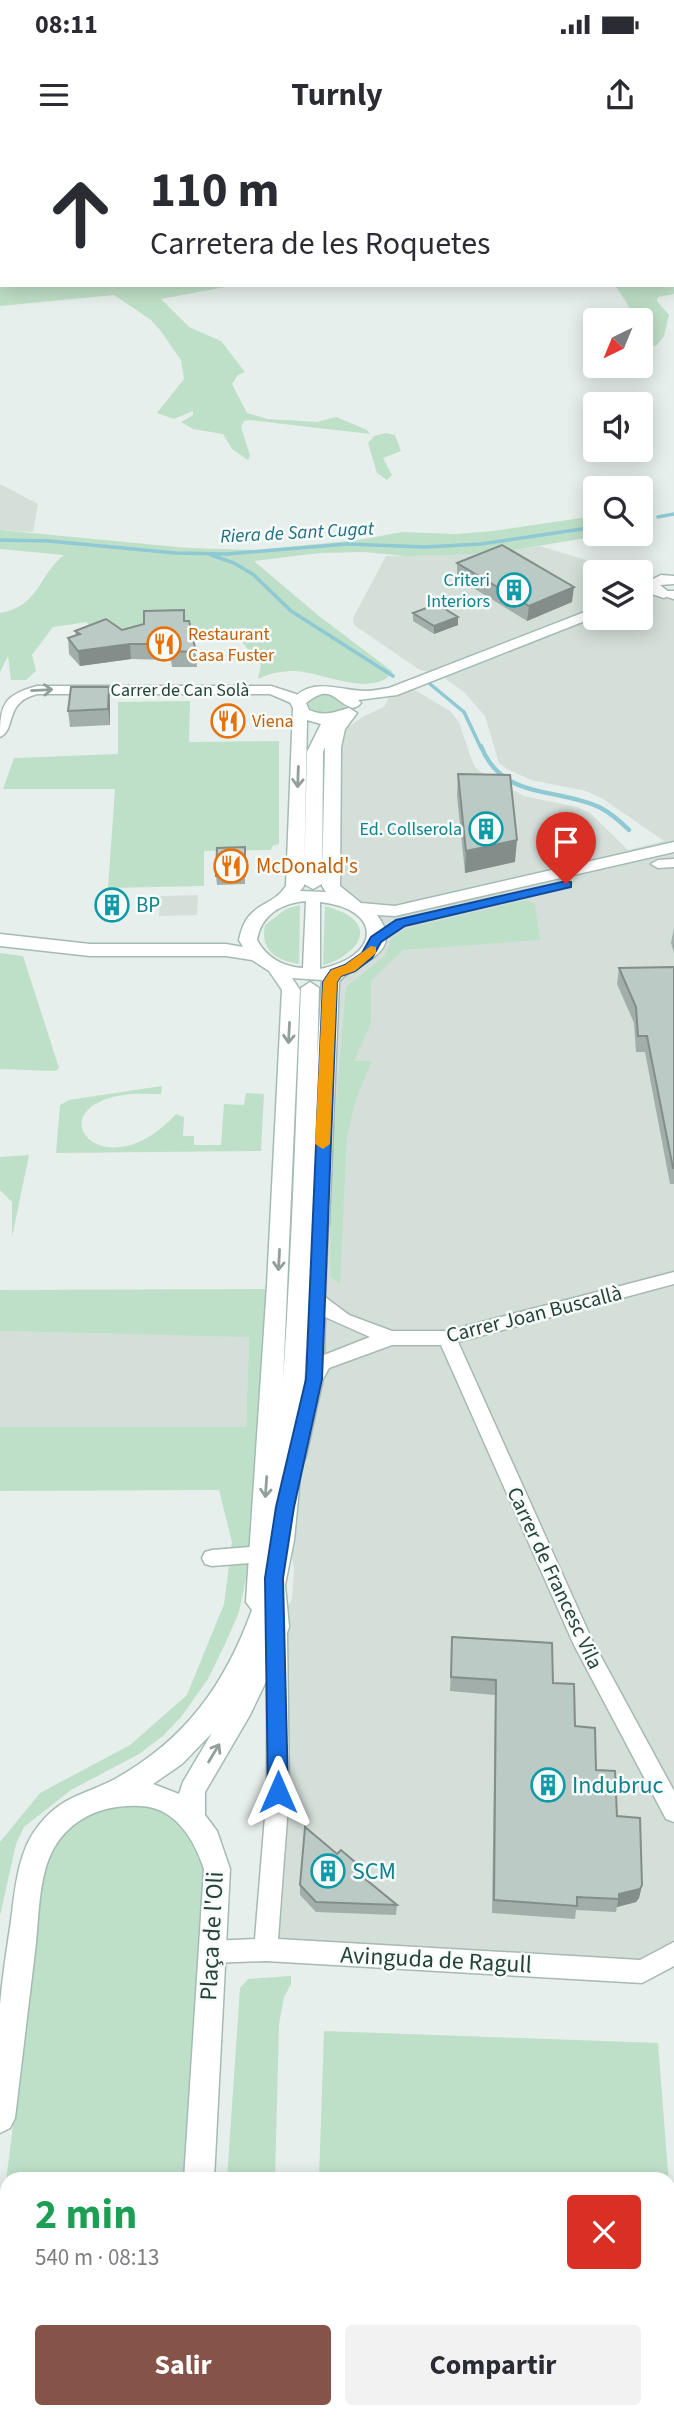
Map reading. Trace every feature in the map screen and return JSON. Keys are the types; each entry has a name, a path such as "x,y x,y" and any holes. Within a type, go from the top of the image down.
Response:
{"main road":[{"path":"653,584 671,587"},
{"path":"653,588 671,587"},
{"path":"653,593 671,587"},
{"path":"301,709 316,719 342,716 396,691 583,617"},
{"path":"286,900 295,886 301,709 305,695 335,690 367,696 396,691"},
{"path":"313,884 316,752 320,738 353,703 346,694"},
{"path":"301,709 316,752"},
{"path":"341,900 331,886 331,754 337,724 342,716"},
{"path":"0,940 90,950 226,950 256,955 277,969 304,975 336,973 361,961 376,940 400,922 664,860 674,850"},
{"path":"256,955 249,941 250,928 260,914 286,900 318,896 341,900 360,908 395,911 664,860"},
{"path":"311,967 313,904"},
{"path":"360,908 373,922 376,940"},
{"path":"0,929 79,938 158,941 219,938 250,928"},
{"path":"248,1645 258,1603 282,1222 291,990 277,969"},
{"path":"319,1224 330,982 336,973"},
{"path":"110,1795 162,1764 193,1736 227,1687 263,1614 274,1578 285,1507 300,1293 310,988"},
{"path":"192,1815 192,1790 260,1672 277,1627 274,1578"},
{"name":"Plaça de l'Oli","path":"0,2118 33,1866 43,1841 60,1821 88,1802 110,1795 145,1794 160,1797 192,1815 212,1847 217,1869 199,2172"}],"street":[{"name":"Carrer de Can Solà","path":"0,733 10,702 22,693 37,690 271,690 292,697 301,709"},
{"path":"285,1507 314,1379 319,1224"},
{"name":"Carrer Joan Buscallà","path":"318,1300 331,1313 350,1324 392,1338 447,1338 674,1278"},
{"path":"350,1324 343,1332 343,1340 352,1352"},
{"name":"Carrer Joan Buscallà","path":"314,1379 323,1363 392,1338"},
{"name":"Carrer de Francesc Vila","path":"447,1338 584,1644 674,1812"},
{"path":"212,1558 261,1554"},
{"path":"266,1950 278,1792 277,1627"},
{"path":"666,1957 674,1938"},
{"name":"Avinguda de Ragull","path":"211,1952 266,1950 642,1972 666,1957"}],"shaded area":[{"path":"0,484 38,504 33,532 0,530"},
{"path":"540,546 586,560 583,560 583,630 653,630 653,590 674,594 674,1953 642,1972 266,1950 282,1617 292,1599 294,1569 292,1556 280,1539 330,982 350,968 376,933 334,893 341,732 364,716 384,707 392,692 408,686 450,711 459,722 475,767 486,776 524,796 577,807 590,813 628,850 664,841 603,799 586,791 531,780 507,769 499,763 485,716 464,692 439,674 420,670 354,625 353,618 386,556 490,554"},
{"name":"BP","path":"198,895 197,915 159,916 160,896"},
{"path":"0,1331 249,1336 246,1427 0,1427"}],"green space":[{"path":"0,287 225,287 161,299 189,327 221,341 245,372 238,375 232,384 247,413 267,419 317,422 336,417 367,430 370,434 244,421 241,427 250,456 248,460 232,449 223,434 193,429 181,422 193,415 193,411 174,419 157,413 184,379 181,360 151,320 114,295 0,306"},
{"path":"616,287 674,287 674,294 658,297 657,301 669,315 664,336 656,346 653,345 653,308 630,308"},
{"path":"386,433 395,435 401,451 383,458 392,475 387,480 377,473 368,443 374,436"},
{"path":"583,518 583,538 490,554 406,556 364,552 320,553 254,561 319,616 393,672 384,680 360,684 295,671 258,679 261,665 232,630 206,637 190,629 145,626 90,632 87,622 53,627 32,655 36,671 26,680 11,680 8,656 0,672 0,613 23,604 31,597 55,563 64,555 0,549 0,530 188,548 256,550 359,540 402,532 456,534"},
{"path":"329,694 346,703 344,710 321,715 308,708 308,701 316,695"},
{"path":"190,701 189,742 279,741 279,844 272,846 271,850 204,851 204,886 108,888 115,789 3,789 14,758 118,754 118,702"},
{"path":"526,900 535,904 540,940 403,950 371,981 371,1023 354,1061 372,1061 356,1099 347,1136 340,1284 330,1276 331,1163 346,987 385,956 391,939 404,929"},
{"path":"300,905 299,964 283,960 272,953 267,948 264,934 265,925 286,909"},
{"path":"325,906 352,918 360,933 353,948 338,959 323,965"},
{"path":"0,953 23,956 59,1068 56,1071 0,1069"},
{"path":"162,1086 161,1094 123,1095 97,1103 84,1115 82,1128 90,1139 104,1146 125,1146 149,1136 176,1114 184,1117 183,1136 194,1136 194,1145 221,1145 224,1104 244,1105 246,1093 264,1094 261,1151 56,1153 60,1105 69,1100"},
{"path":"29,1155 12,1237 12,1202 0,1190 0,1157"},
{"path":"267,1289 247,1574 239,1612 208,1679 181,1717 163,1736 139,1754 71,1790 24,1827 16,1844 0,1916 0,1842 40,1793 130,1745 187,1695 224,1604 232,1542 219,1490 0,1491 0,1427 246,1427 249,1337 0,1331 0,1290"},
{"path":"109,1803 146,1806 169,1812 186,1829 205,1861 185,2172 7,2172 44,1874 61,1839 85,1817"},
{"path":"291,1976 279,2024 275,2172 227,2172 240,1988 248,1979"},
{"path":"324,2031 658,2043 668,2172 319,2172"}],"building":[{"path":"502,545 574,587 529,606 457,563"},
{"path":"437,604 458,617 434,626 413,613"},
{"path":"184,610 184,621 189,621 196,652 171,651 170,644 130,644 78,651 68,638 80,634 75,631 106,619 122,630 144,624 144,611"},
{"path":"71,687 109,687 108,709 68,711"},
{"name":"Ed. Collserola","path":"458,774 510,775 517,840 466,851"},
{"name":"McDonald's","path":"245,847 245,876 216,876 217,848"},
{"path":"674,967 673,1168 647,1036 638,1036 636,1007 619,968"},
{"name":"Indubruc","path":"452,1637 552,1643 553,1683 574,1684 575,1726 595,1728 596,1770 615,1771 617,1816 640,1818 640,1889 619,1894 619,1899 577,1897 577,1906 494,1900 496,1680 451,1677"},
{"name":"SCM","path":"305,1827 337,1854 341,1850 362,1868 358,1873 397,1905 316,1902 300,1885"}],"waterway":[{"name":"Riera de Sant Cugat","path":"658,517 674,514"},
{"name":"Riera de Sant Cugat","path":"0,540 49,541 175,553 227,554 347,544 425,547 481,544 583,529"},
{"path":"211,555 234,563 254,575 291,611 393,676"},
{"path":"430,684 464,712 481,748"},
{"path":"481,746 490,763 502,776 516,784 599,807 629,830"}],"slow traffic":[{"path":"323,1144 330,982 336,973 361,961 371,950"}],"place":[{"name":"Criteri Interiors","path":"514,590"},
{"name":"Restaurant Casa Fuster","path":"164,644"},
{"name":"Viena","path":"228,721"},
{"name":"Ed. Collserola","path":"486,829"},
{"name":"McDonald's","path":"231,866"},
{"name":"BP","path":"112,905"},
{"name":"Indubruc","path":"548,1785"},
{"name":"SCM","path":"328,1871"}],"route":[{"path":"278,1792 274,1578 285,1507 314,1379 330,982 336,973 361,961 368,955 376,940 400,922 566,884"}]}
